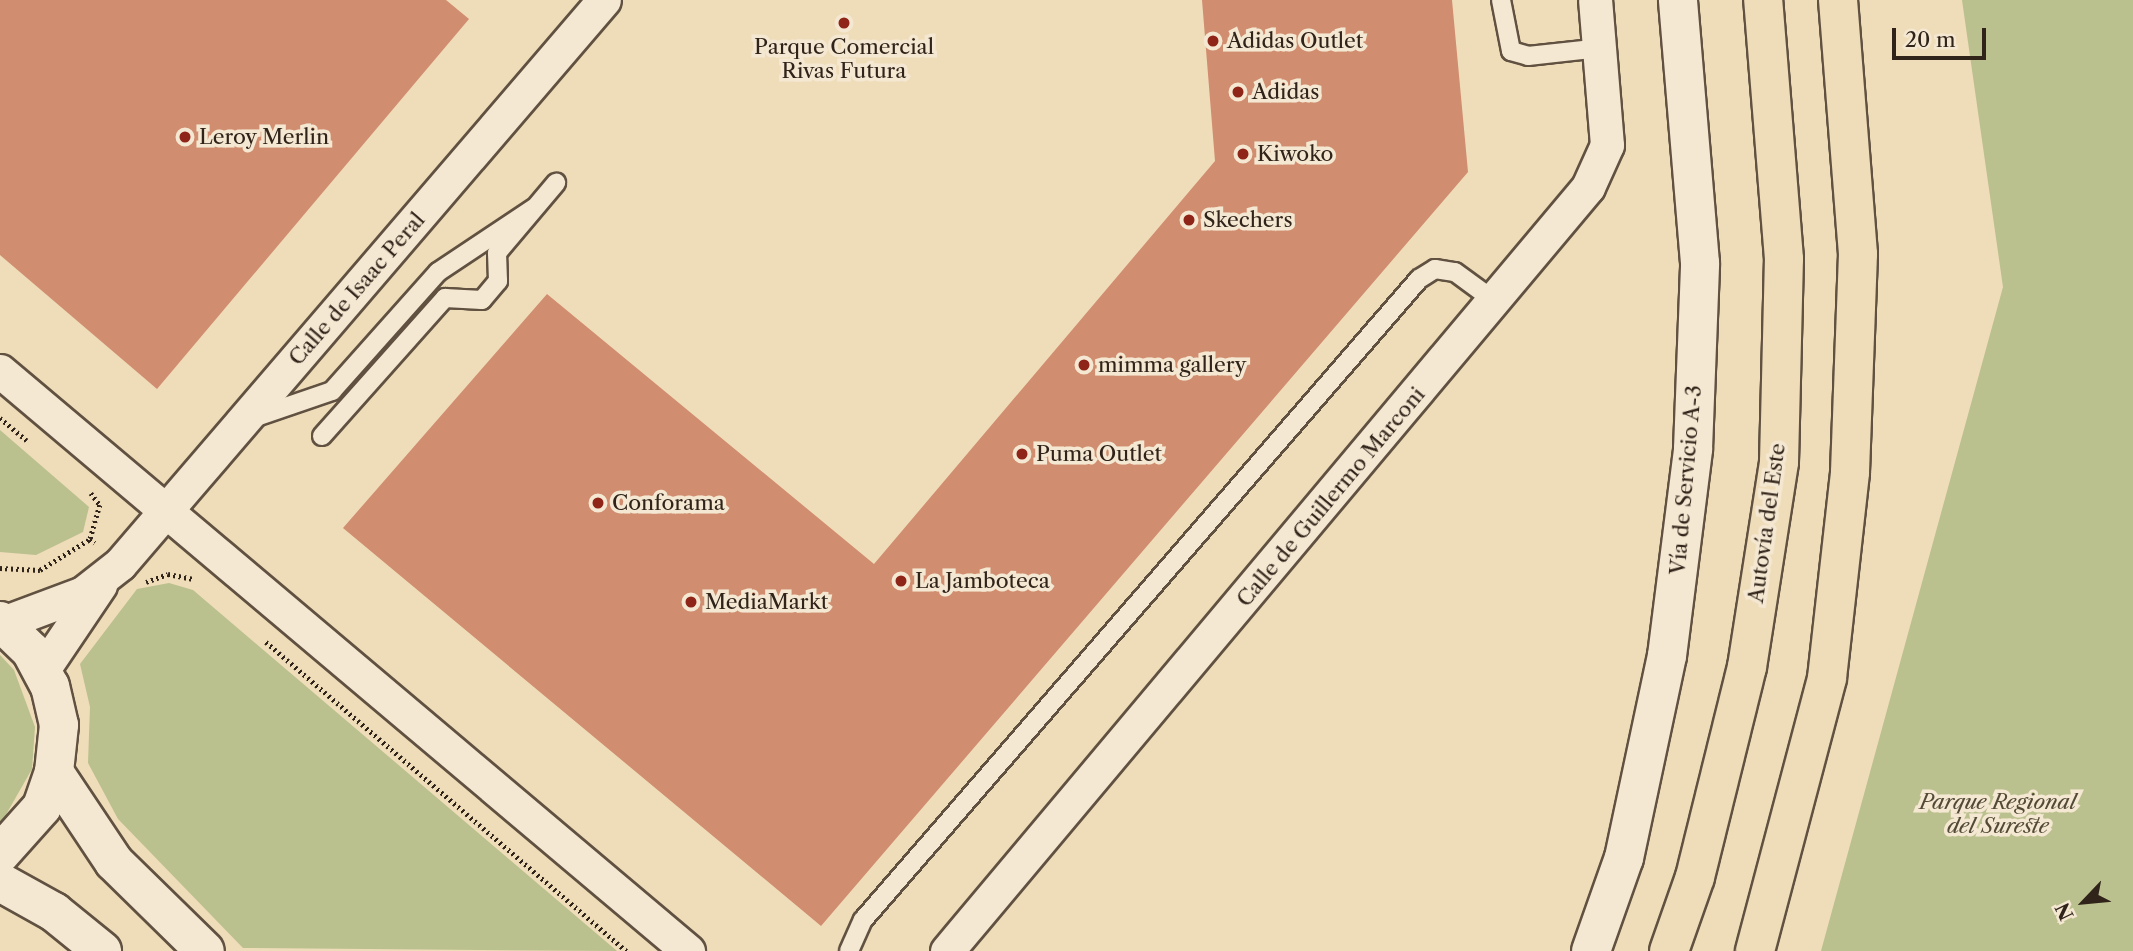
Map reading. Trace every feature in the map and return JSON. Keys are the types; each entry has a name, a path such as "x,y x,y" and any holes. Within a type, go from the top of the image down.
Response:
{"highway":[{"name":"Autovía del Este","path":"1670,951 1695,877 1746,667 1779,462 1784,259 1763,0"},
{"path":"1755,951 1827,678 1850,472 1857,254 1838,0"}],"main road":[{"name":"Vía de Servicio A-3","path":"1591,951 1624,858 1667,656 1693,449 1700,263 1678,0"},
{"path":"0,854 42,807 54,772 59,725 42,671 2,622"},
{"path":"54,772 114,862 205,951"},
{"path":"0,882 54,912 102,951"}],"street":[{"name":"Calle de Isaac Peral","path":"42,671 114,569 166,512 604,0"},
{"name":"Calle de Guillermo Marconi","path":"947,951 1496,302 1588,187 1607,145 1595,0"},
{"path":"0,371 469,772 688,951"},
{"name":"Calle de Isaac Peral","path":"2,622 83,593 114,569"}],"lane":[{"path":"1501,0 1511,51 1528,56 1600,48"},
{"path":"322,436 445,298 482,300 498,281 497,253 556,183"},
{"path":"243,422 332,391 438,272 534,208"},
{"path":"849,951 863,920 1419,279 1435,269 1455,272 1496,302"}],"path":[{"path":"0,418 30,443"},
{"path":"0,568 40,570 90,539 100,505 79,483"},
{"path":"90,539 114,569 136,579 151,583 168,574 206,588"},
{"path":"254,631 627,951"}],"green space":[{"name":"Parque Regional del Sureste","path":"1962,0 2133,0 2133,951 1821,951 2003,287"},
{"path":"0,430 89,507 83,532 36,555 0,552"},
{"path":"169,583 193,590 617,951 243,948 118,819 88,763 90,707 80,664 137,589"},
{"path":"0,655 14,670 35,727 32,769 0,825"}],"building":[{"name":"Leroy Merlin","path":"0,0 446,0 469,19 157,389 0,255"},
{"path":"1202,0 1452,0 1468,172 821,926 343,528 547,294 874,564 1215,161"}],"place":[{"name":"Parque Comercial Rivas Futura","path":"844,23"},
{"name":"Adidas Outlet","path":"1213,41"},
{"name":"Adidas","path":"1238,92"},
{"name":"Leroy Merlin","path":"185,137"},
{"name":"Kiwoko","path":"1243,154"},
{"name":"Skechers","path":"1189,220"},
{"name":"mimma gallery","path":"1084,365"},
{"name":"Puma Outlet","path":"1022,454"},
{"name":"Conforama","path":"598,503"},
{"name":"La Jamboteca","path":"901,581"},
{"name":"MediaMarkt","path":"691,602"}]}
